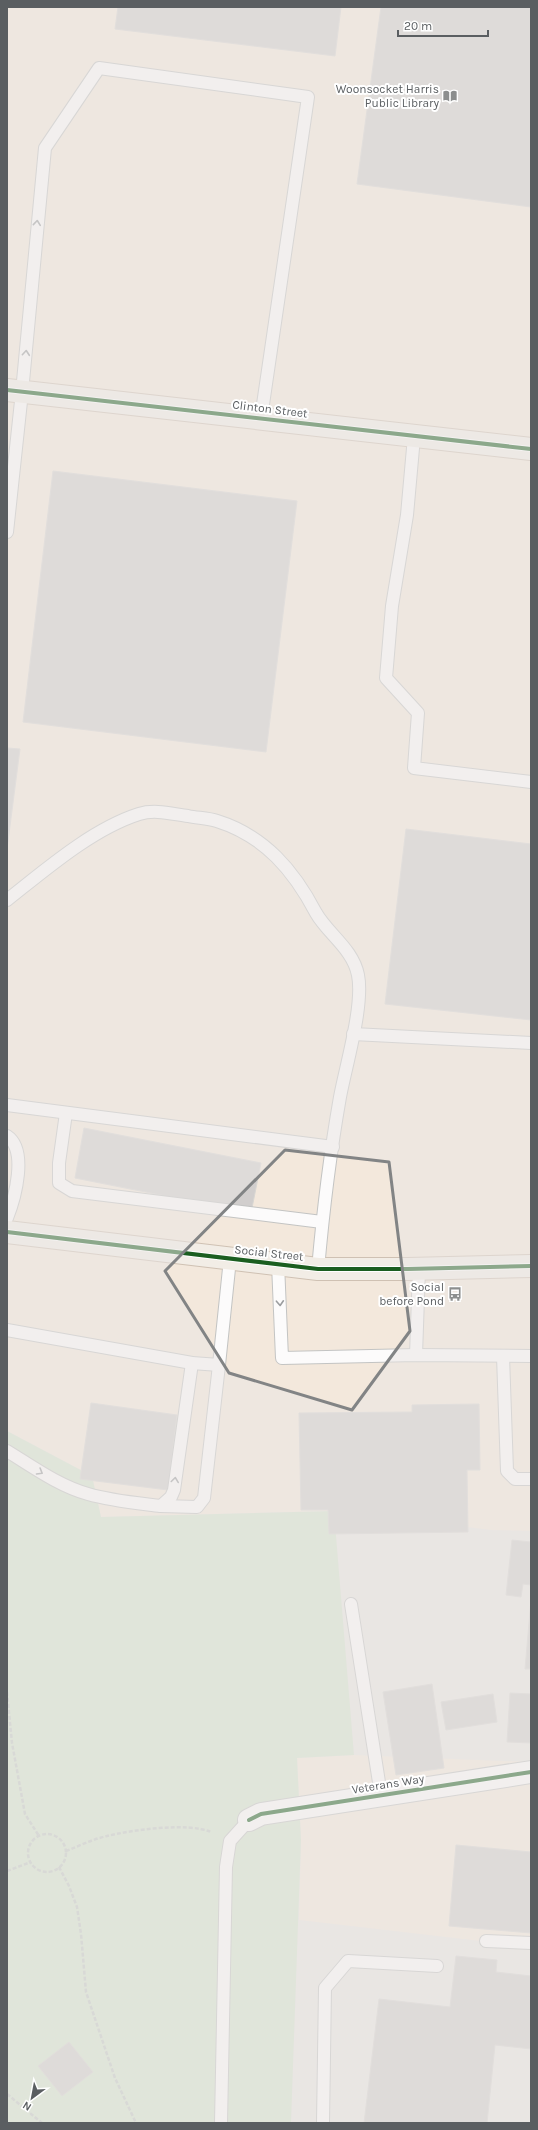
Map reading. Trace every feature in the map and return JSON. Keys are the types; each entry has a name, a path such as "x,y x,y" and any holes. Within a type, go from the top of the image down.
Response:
{"main road":[{"name":"Clinton Street","path":"15,391 531,450"},
{"name":"Social Street","path":"7,1232 318,1269 418,1269 531,1266"}],"street":[{"name":"Veterans Way","path":"249,1820 261,1814 531,1772"}],"lane":[{"path":"7,532 15,391 45,148 99,68 308,97 260,418"},
{"path":"414,437 407,515 392,606 386,678 418,713 414,768 531,782"},
{"path":"7,900 76,848 119,822 141,814 159,812 217,821 263,843 284,863 308,898 319,918 348,952 358,974 358,1006 333,1147 322,1222 318,1269"},
{"path":"353,1034 531,1043"},
{"path":"7,1105 333,1147"},
{"path":"66,1113 59,1163 59,1183 72,1191 322,1222"},
{"path":"7,1136 11,1138 16,1148 18,1160 17,1180 7,1218"},
{"path":"7,1451 47,1476 87,1494 123,1502 197,1508 204,1498 230,1259"},
{"path":"278,1264 282,1358 416,1355 531,1356"},
{"path":"416,1355 418,1269"},
{"path":"7,1330 192,1363 219,1365"},
{"path":"503,1356 507,1471 515,1479 531,1479"},
{"path":"161,1506 171,1497 174,1490 192,1363"},
{"path":"352,1604 381,1795"},
{"path":"221,2123 226,1867 230,1841 249,1820"},
{"path":"486,1941 531,1943"},
{"path":"324,2123 325,1988 348,1961 437,1966"}],"path":[{"path":"7,1692 12,1743 25,1814 39,1836"},
{"path":"66,1851 105,1836 130,1831 169,1828 203,1829 230,1841"},
{"path":"51,1834 57,1836 65,1846 66,1857 59,1867 47,1872 35,1867 31,1862 28,1850 34,1839 39,1836 51,1834"},
{"path":"7,1870 31,1862"},
{"path":"59,1867 69,1886 76,1907 81,1934 86,1992 115,2078 136,2123"},
{"path":"7,2094 42,2123"}],"highlighted area":[{"path":"285,1150 389,1162 410,1331 352,1410 229,1373 165,1271"}],"shaded area":[{"path":"7,7 531,7 531,1531 491,1530 334,1511 101,1517 92,1476 7,1431"},
{"path":"354,1755 531,1762 531,1947 299,1920 301,1840 297,1758"}],"green space":[{"path":"7,1431 92,1476 101,1517 334,1511 354,1755 297,1758 301,1840 291,2123 7,2123"}],"building":[{"path":"118,7 341,7 335,56 115,29"},
{"name":"Woonsocket Harris Public Library","path":"381,7 531,7 531,207 357,184"},
{"path":"53,471 297,501 266,752 23,722"},
{"path":"7,748 20,749 7,849"},
{"path":"406,829 531,844 531,1020 385,1004"},
{"path":"84,1128 261,1163 251,1213 75,1178"},
{"path":"91,1403 177,1415 168,1490 80,1479"},
{"path":"479,1404 480,1470 467,1470 468,1532 329,1534 328,1510 301,1510 299,1413 412,1412 412,1405"},
{"path":"512,1540 531,1542 531,1585 523,1584 521,1597 506,1595"},
{"path":"531,1600 531,1669 525,1669"},
{"path":"432,1684 444,1768 396,1775 383,1692"},
{"path":"510,1693 531,1694 531,1743 507,1742"},
{"path":"493,1694 497,1722 446,1730 441,1702"},
{"path":"456,1845 531,1852 531,1933 449,1926"},
{"path":"456,1956 497,1960 496,1972 531,1976 531,2049 495,2045 487,2123 364,2123 379,1999 450,2007"},
{"path":"69,2042 93,2072 62,2096 38,2066"}],"cycle path":[{"path":"7,390 531,449"},
{"path":"7,1232 318,1269 408,1269 531,1266"},
{"path":"249,1820 261,1814 531,1772"}],"place":[{"name":"Woonsocket Harris Public Library","path":"450,96"},
{"name":"Social before Pond","path":"455,1294"}]}
